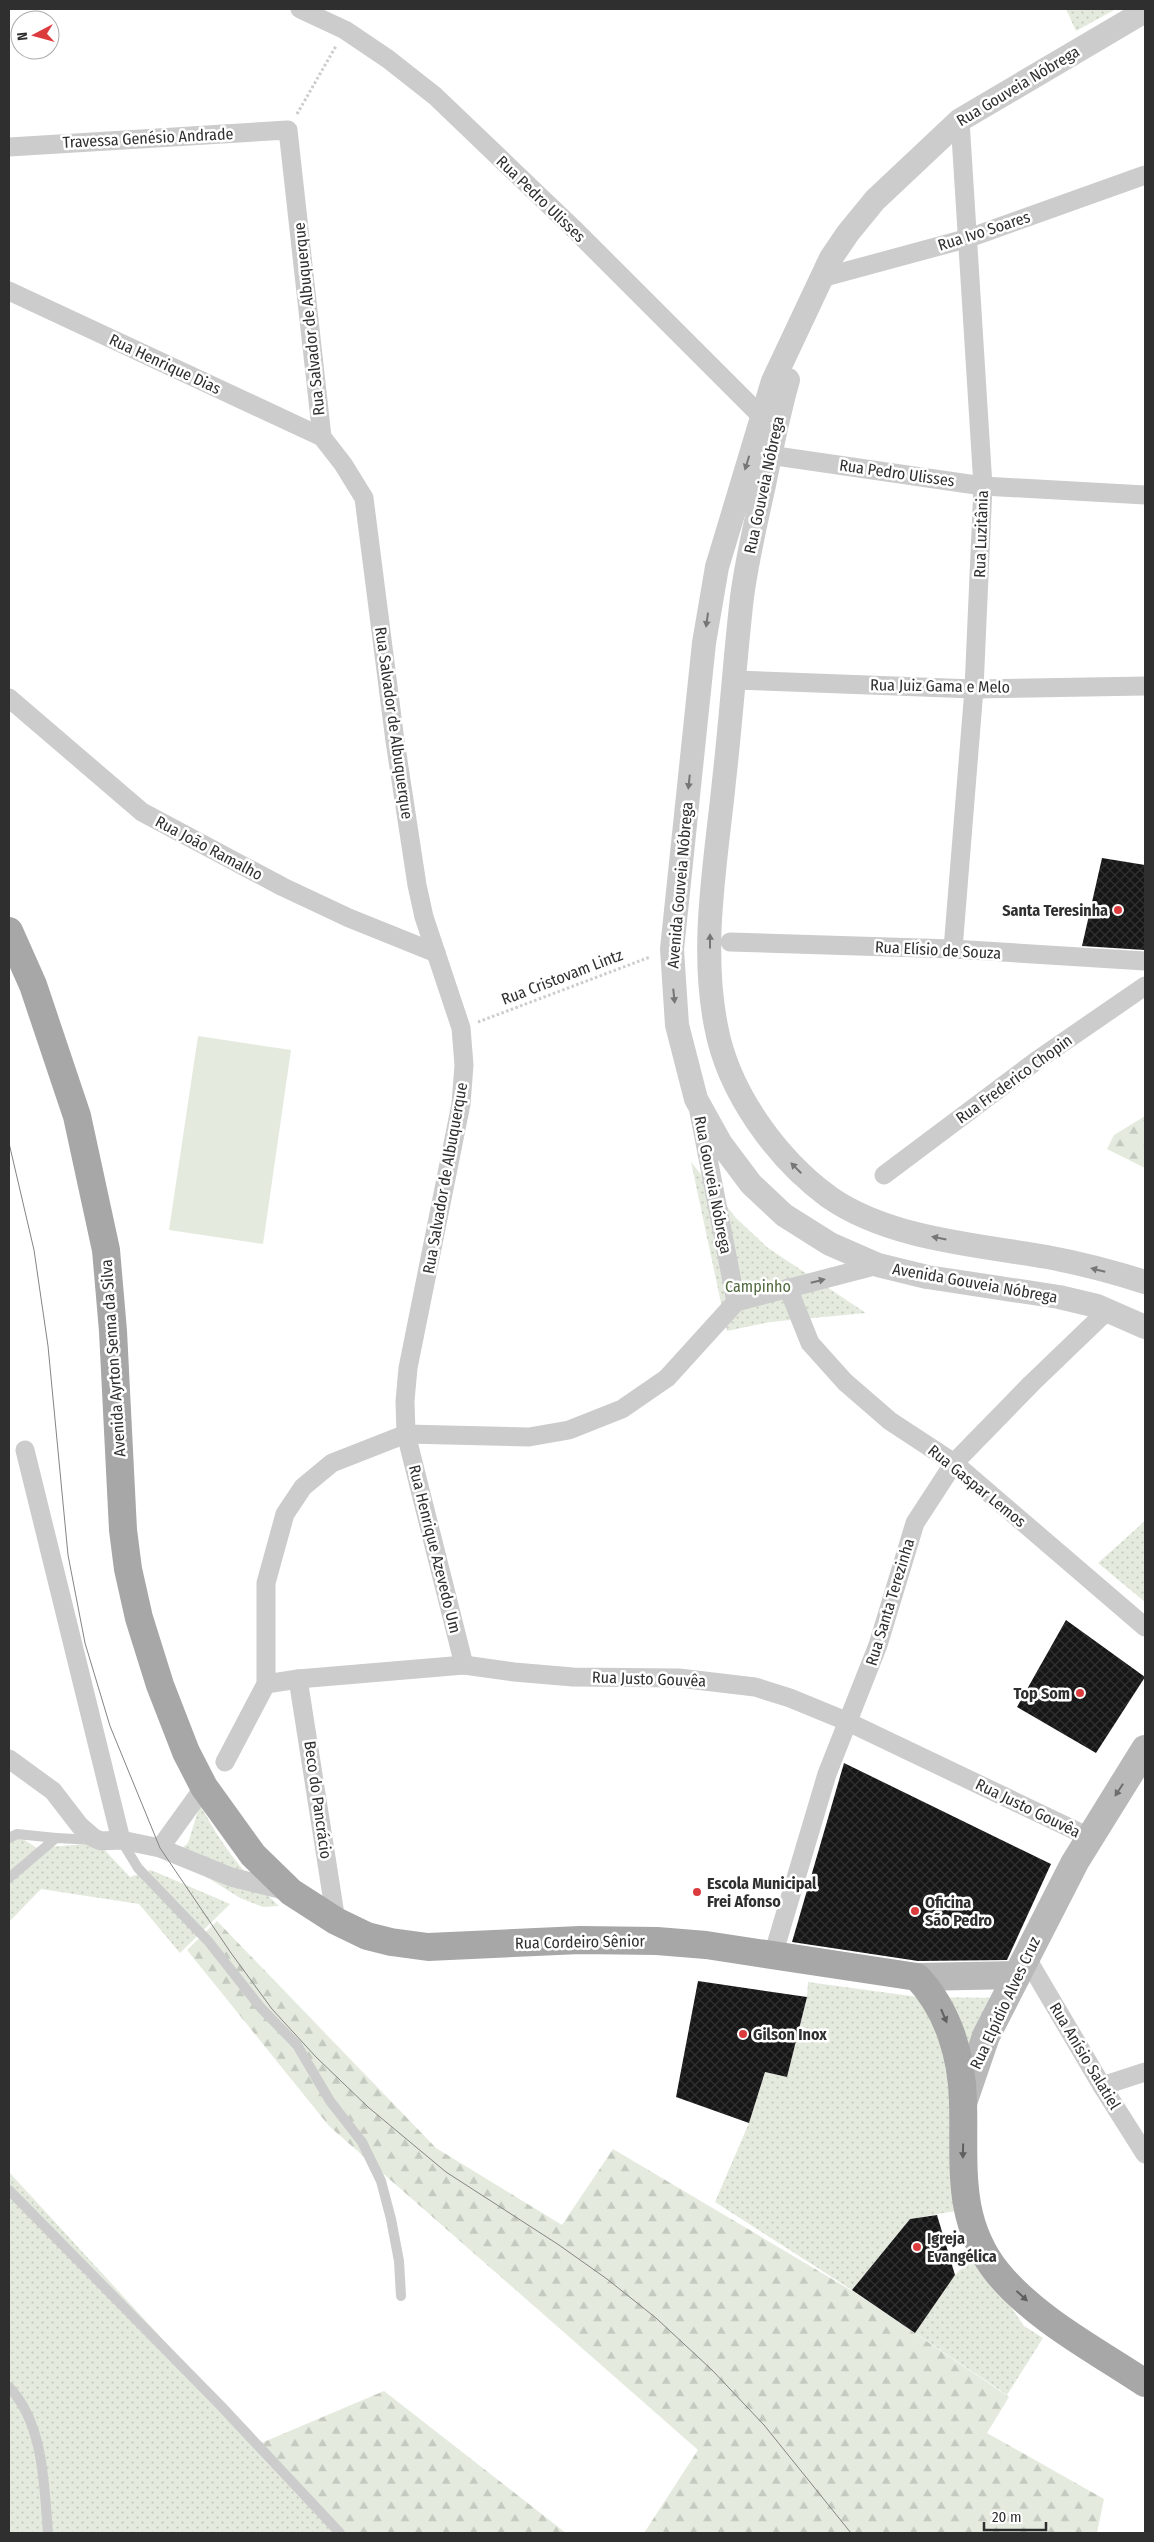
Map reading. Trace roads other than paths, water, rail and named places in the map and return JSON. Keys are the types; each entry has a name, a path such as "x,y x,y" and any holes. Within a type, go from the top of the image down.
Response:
{"main road":[{"name":"Avenida Ayrton Senna da Silva","path":"9,931 33,985 77,1116 106,1250 113,1331 123,1530 130,1577 139,1618 160,1685 186,1752 204,1787"},
{"name":"Rua Elpídio Alves Cruz","path":"1145,1749 1089,1837 986,2036 963,2103 962,2178 968,2207 979,2240 997,2272 1024,2298 1056,2324 1145,2383"},
{"name":"Rua Cordeiro Sênior","path":"204,1787 253,1855 291,1892 336,1921 366,1936 391,1942 428,1948 612,1939 706,1945 917,1977 1022,1966"},
{"path":"917,1977 933,1995 951,2034 959,2067 963,2103"}],"street":[{"name":"Rua Pedro Ulisses","path":"300,9 344,30 388,59 435,96 580,235 761,416"},
{"name":"Rua Gouveia Nóbrega","path":"761,416 773,381 818,287 848,232 875,200 960,120 1145,11"},
{"name":"Rua Luzitânia","path":"953,949 974,689 983,486 969,238 960,120"},
{"name":"Travessa Genésio Andrade","path":"9,147 288,130"},
{"name":"Rua Salvador de Albuquerque","path":"288,130 322,437 343,464 364,498 395,741 417,885 424,916 461,1028 464,1065 461,1104 408,1368 405,1400 406,1434"},
{"name":"Rua Ivo Soares","path":"818,287 969,238 1145,175"},
{"name":"Rua Gouveia Nóbrega","path":"735,680 742,598 769,455 818,287"},
{"name":"Rua Henrique Dias","path":"9,291 322,437"},
{"name":"Avenida Gouveia Nóbrega","path":"761,416 724,538 711,594 672,949 677,1025 696,1099 721,1144 751,1184 784,1215 830,1244 878,1265 927,1277 1059,1297 1109,1309 1145,1327"},
{"name":"Rua Pedro Ulisses","path":"769,455 983,486 1145,495"},
{"name":"Avenida Gouveia Nóbrega","path":"735,680 711,921 711,983 716,1028 728,1065 740,1093 770,1138 796,1168 831,1198 863,1215 904,1231 1052,1258 1145,1282"},
{"name":"Rua Juiz Gama e Melo","path":"735,680 974,689 1145,686"},
{"name":"Rua João Ramalho","path":"9,698 52,737 142,812 283,887 349,918 436,953"},
{"name":"Rua Elísio de Souza","path":"730,942 953,949 1145,961"},
{"name":"Rua Frederico Chopin","path":"884,1175 1036,1062 1145,986"},
{"name":"Rua Gouveia Nóbrega","path":"696,1099 736,1302"},
{"path":"225,1762 266,1684 266,1583 285,1514 303,1487 332,1463 406,1434 529,1437 569,1430 622,1409 667,1378 736,1302 878,1265"},
{"name":"Rua Gaspar Lemos","path":"788,1288 810,1342 844,1382 890,1421 954,1463 1145,1627"},
{"name":"Rua Santa Terezinha","path":"773,1955 808,1831 846,1721 878,1645 915,1523 954,1463 1031,1384 1109,1309"},
{"name":"Rua Henrique Azevedo Um","path":"406,1434 464,1665"},
{"path":"25,1450 121,1840"},
{"name":"Rua Justo Gouvêa","path":"266,1684 298,1679 464,1665 573,1677 644,1676 714,1680 755,1687 846,1721 1089,1837"},
{"name":"Beco do Pancrácio","path":"298,1679 336,1921"},
{"path":"9,1759 53,1791 80,1826 87,1833 101,1840 121,1840 160,1848 231,1877 291,1892"},
{"path":"160,1848 204,1787"},
{"name":"Rua Anísio Salatiel","path":"1022,1966 1145,2154"},
{"path":"1102,2086 1145,2072"}],"lane":[{"path":"11,1834 101,1840"},
{"path":"9,1878 56,1838"},
{"path":"121,1840 138,1868 208,1941 261,2008 297,2045 330,2101 362,2142 381,2180 391,2219 399,2261 401,2296"},
{"path":"9,2190 179,2364 340,2533"},
{"path":"9,2387 17,2395 32,2421 45,2499 48,2533"}],"tram line":[{"path":"9,1143 34,1250 48,1346 68,1555 85,1643 110,1726 160,1848 231,1953 272,2009 316,2057 368,2107 446,2172 559,2245 607,2279 656,2318 712,2370 764,2425 851,2533"}],"place":[{"name":"Santa Teresinha","path":"1118,910"},
{"name":"Top Som","path":"1080,1693"},
{"name":"Escola Municipal Frei Afonso","path":"697,1892"},
{"name":"Oficina São Pedro","path":"915,1911"},
{"name":"Gilson Inox","path":"743,2034"},
{"name":"Igreja Evangélica","path":"917,2247"}],"park label":[{"name":"Campinho","path":"758,1286"}]}
